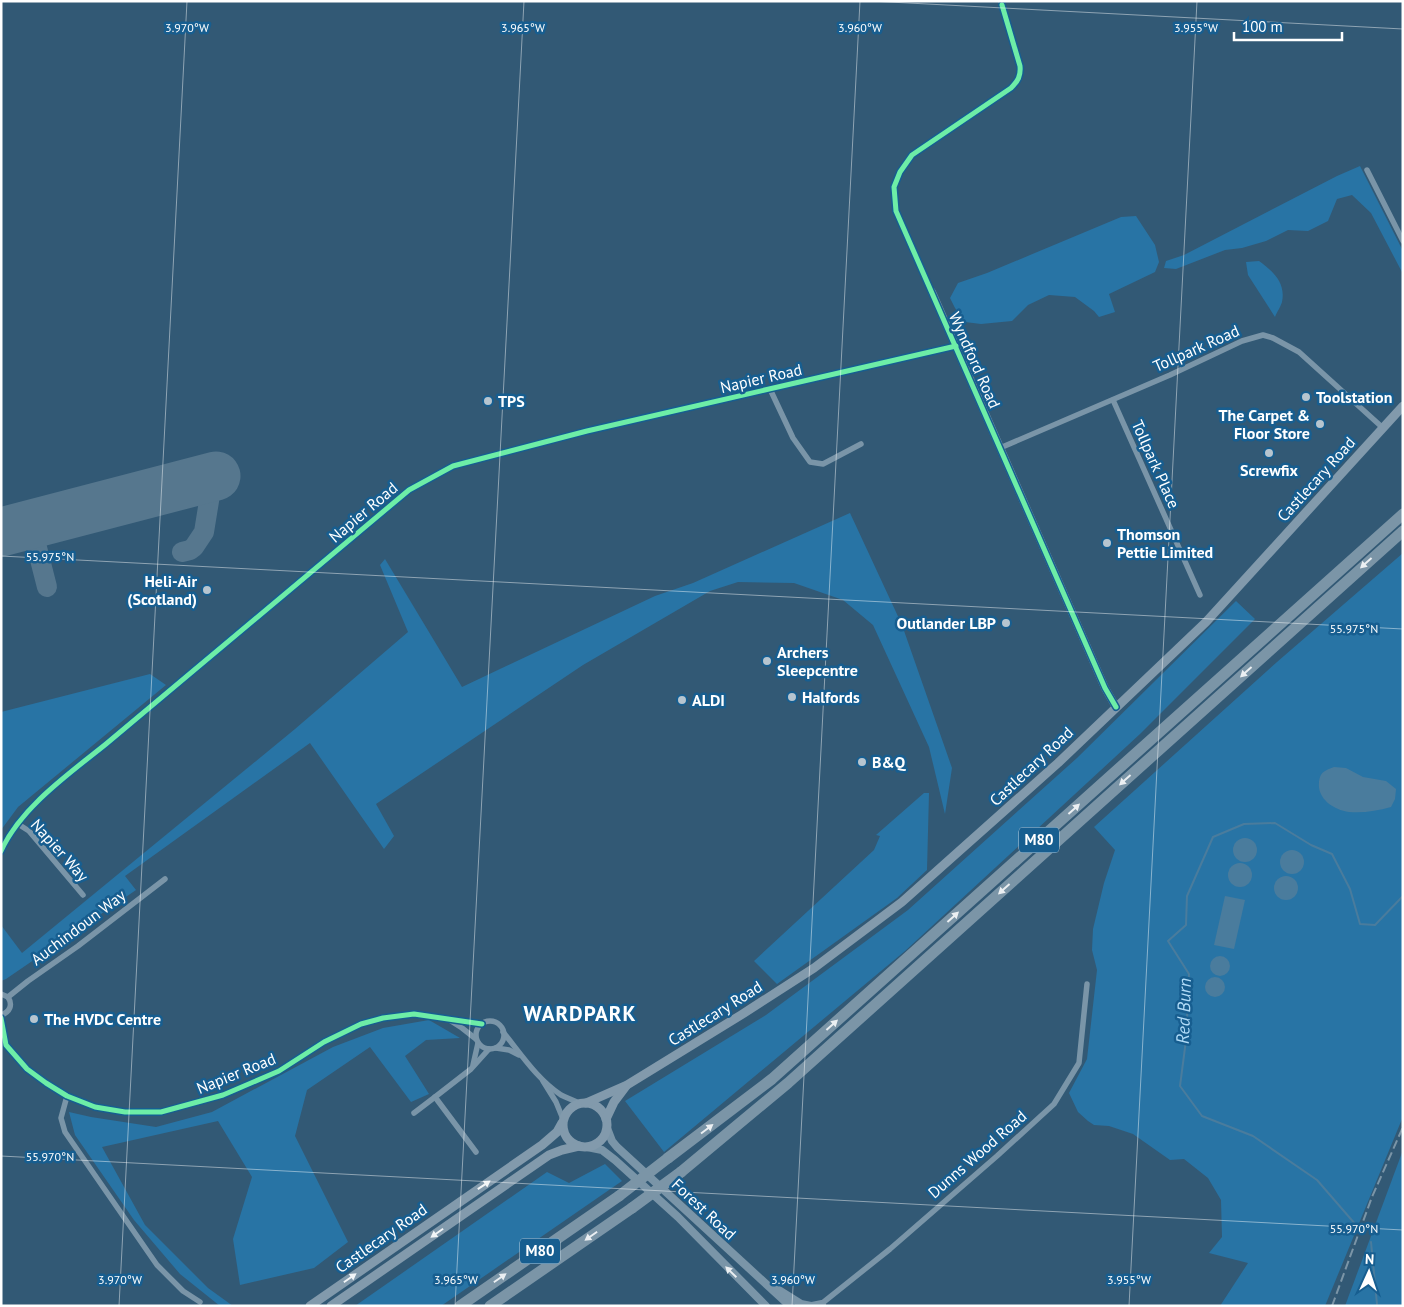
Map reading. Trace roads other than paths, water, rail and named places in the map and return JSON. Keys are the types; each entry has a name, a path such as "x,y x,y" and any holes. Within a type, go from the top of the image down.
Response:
{"highway":[{"name":"M80","path":"460,1306 619,1196 772,1079 1403,514"},
{"name":"M80","path":"490,1306 681,1172 796,1076 1403,531"}],"main road":[{"name":"Castlecary Road","path":"582,1103 627,1085 814,968 902,902 1058,763 1206,622 1403,406"},
{"name":"Castlecary Road","path":"607,1124 614,1102 627,1085"},
{"path":"582,1103 597,1106 604,1114 607,1124 601,1140 596,1144 583,1147 567,1139 563,1132 563,1121 570,1108 582,1103"},
{"name":"Castlecary Road","path":"310,1306 542,1145 557,1132 563,1121"},
{"name":"Castlecary Road","path":"331,1306 549,1156 562,1150 583,1147"}],"street":[{"name":"Wyndford Road","path":"1020,66 1018,80 1010,88 912,155 900,172 894,187 896,211 1105,688 1116,707"},
{"path":"1366,170 1403,241"},
{"name":"Tollpark Road","path":"1000,448 1170,375 1242,341 1263,335 1273,338 1299,352 1383,428"},
{"name":"Napier Road","path":"1,851 18,824 61,780 409,490 453,466 587,431 956,346"},
{"path":"770,389 793,438 810,462 824,464 861,444"},
{"name":"Tollpark Place","path":"1113,400 1200,595"},
{"name":"Napier Way","path":"18,824 29,831 82,895"},
{"name":"Auchindoun Way","path":"8,997 165,880"},
{"name":"Dunns Wood Road","path":"823,1304 890,1249 1054,1104 1079,1063 1087,984"},
{"path":"1,994 8,997"},
{"name":"Napier Road","path":"8,997 10,1007 1,1016 6,1046 27,1069 67,1096 95,1107 125,1112 161,1112 223,1095 279,1071 324,1042 361,1024 383,1018 414,1014 482,1024"},
{"name":"Napier Road","path":"439,1017 455,1023 477,1041"},
{"path":"471,1069 476,1059 476,1032 482,1024 490,1021 495,1022 540,1077 560,1094 582,1103"},
{"path":"414,1113 471,1069 492,1048 502,1041 503,1032"},
{"path":"477,1041 484,1048 509,1050 521,1056"},
{"path":"540,1077 556,1102 563,1121"},
{"path":"67,1096 61,1118 64,1132 157,1265 183,1291 200,1302"},
{"path":"435,1097 476,1152"},
{"name":"Forest Road","path":"607,1124 612,1140 617,1147 788,1305"},
{"name":"Forest Road","path":"583,1147 602,1150 615,1160 678,1218 766,1306"},
{"path":"759,1278 801,1304 812,1306 823,1304"},
{"path":"747,1287 760,1306"}],"waterway":[{"name":"Red Burn","path":"1356,1225 1317,1180 1253,1136 1202,1116 1180,1086 1186,1040 1189,974 1168,941 1186,925 1187,896 1213,837 1244,824 1275,823 1311,845 1332,854 1350,889 1360,924 1375,925 1403,896"},
{"name":"Red Burn","path":"1371,1242 1377,1304"}],"railway":[{"path":"1332,1306 1372,1197 1403,1127"}],"place":[{"name":"Toolstation","path":"1306,397"},
{"name":"TPS","path":"488,401"},
{"name":"The Carpet & Floor Store","path":"1320,424"},
{"name":"Screwfix","path":"1269,453"},
{"name":"Thomson Pettie Limited","path":"1107,543"},
{"name":"Heli-Air (Scotland)","path":"207,590"},
{"name":"Outlander LBP","path":"1006,623"},
{"name":"Archers Sleepcentre","path":"767,661"},
{"name":"Halfords","path":"792,697"},
{"name":"ALDI","path":"682,700"},
{"name":"B&Q","path":"862,762"},
{"name":"The HVDC Centre","path":"34,1019"}],"district":[{"name":"WARDPARK","path":"580,1014"}]}
